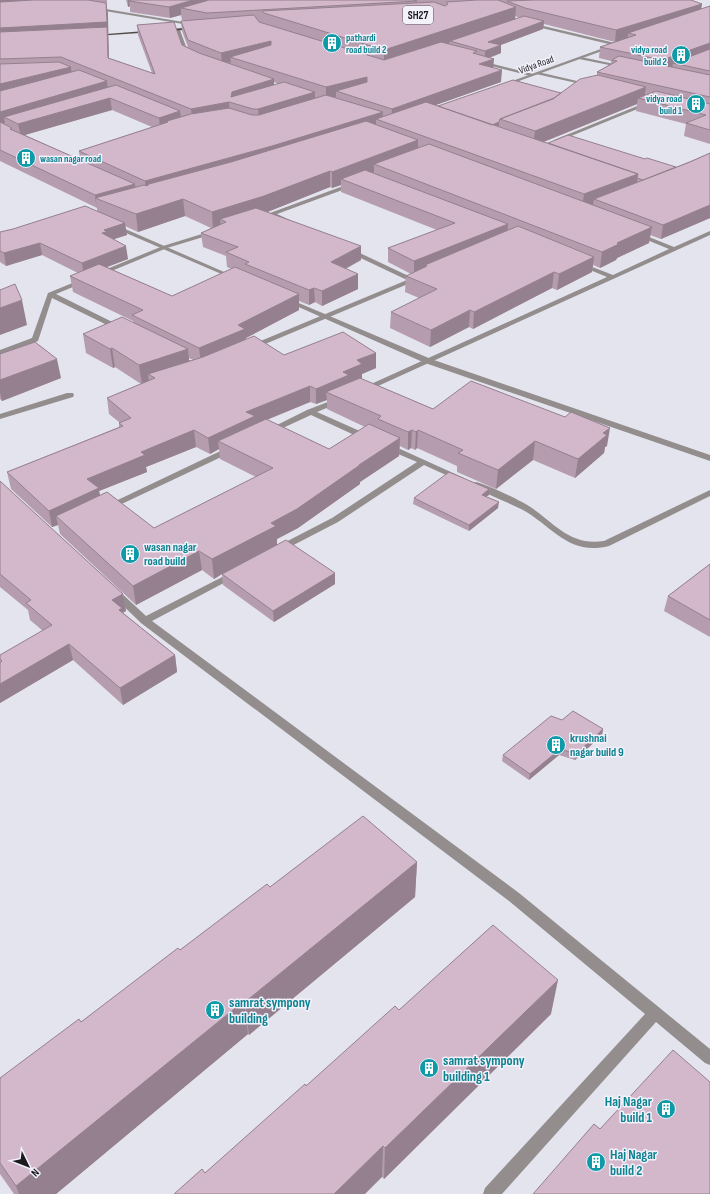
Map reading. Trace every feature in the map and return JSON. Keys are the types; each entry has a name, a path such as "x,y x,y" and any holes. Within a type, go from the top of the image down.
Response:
{"main road":[{"path":"91,36 201,27"}],"street":[{"path":"90,7 171,20 201,27"},
{"path":"117,12 132,8"},
{"path":"171,20 185,16"},
{"path":"523,22 617,45"},
{"path":"178,30 186,53 197,59"},
{"name":"Vidya Road","path":"496,88 623,43"},
{"path":"581,58 632,69"},
{"path":"474,60 531,75"},
{"path":"538,73 600,87"},
{"path":"585,89 592,88"},
{"path":"554,141 653,101 646,99"},
{"path":"0,353 35,339 50,294 166,247 272,214 360,182"},
{"path":"50,294 197,371 417,278 272,214"},
{"path":"109,223 245,282"},
{"path":"631,232 674,249"},
{"path":"358,391 613,278 710,233"},
{"path":"576,262 613,278"},
{"path":"281,298 428,361 710,458"},
{"path":"0,417 70,395"},
{"path":"260,436 344,397"},
{"path":"310,412 513,502 527,509 563,536 575,542 591,546 606,544 710,493"},
{"path":"102,510 238,446"},
{"path":"272,553 335,520 423,462"},
{"path":"145,621 244,568"},
{"path":"105,582 145,621 514,897 710,1058"},
{"path":"491,1194 655,1013"}],"building":[{"path":"33,0 88,0 106,3 107,22 0,28 0,2"},
{"path":"193,0 169,7 129,1"},
{"path":"209,0 417,1 207,13 181,8"},
{"path":"498,0 516,7 384,50 264,13 262,11 434,2 445,6 448,4 446,2"},
{"path":"691,0 702,4 616,30 525,8 507,1"},
{"path":"710,6 710,43 662,60 600,47 636,35 628,33"},
{"path":"254,15 259,22 384,60 441,42 477,51 473,53 494,59 479,64 502,70 392,109 336,91 367,82 367,77 326,87 230,57 271,45 271,41 221,53 188,40 181,21"},
{"path":"524,16 544,21 488,42 501,45 485,51 450,41"},
{"path":"174,22 182,45 199,53 274,79 232,92 231,97 284,82 315,92 258,109 229,102 191,109 61,57 0,59 0,32 107,27 108,58 155,74 137,25"},
{"path":"710,49 710,71 673,63"},
{"path":"619,56 710,75 710,97 597,72 617,61 612,60"},
{"path":"59,62 71,67 0,84 0,64"},
{"path":"79,70 107,81 0,112 0,91"},
{"path":"598,75 646,87 535,131 500,119 554,98 580,79"},
{"path":"513,80 561,93 553,99 500,119 499,122 492,125 438,106"},
{"path":"116,85 180,111 159,118 110,98 18,124 4,117"},
{"path":"656,91 710,104 710,130 686,123 706,115 638,98"},
{"path":"326,95 383,112 272,146 145,181 79,151 191,114 229,108 252,115 259,115"},
{"path":"426,102 638,174 584,194 376,119"},
{"path":"366,121 418,140 264,196 212,212 183,199 136,214 95,198 144,185 147,186 149,184 231,162"},
{"path":"0,122 12,128 10,129 135,184 95,195 0,150"},
{"path":"568,135 676,167 643,180 637,178 638,174 548,143"},
{"path":"429,144 652,227 617,243 619,244 602,252 374,164"},
{"path":"710,153 710,205 663,225 594,199 690,162"},
{"path":"365,170 508,224 414,261 388,248 455,223 341,179"},
{"path":"85,206 125,223 104,230 107,232 102,233 126,246 82,263 40,243 4,253 0,251 0,232"},
{"path":"256,208 361,246 331,262 358,274 322,291 314,288 309,290 245,264 249,262 226,252 238,247 201,233 226,222 220,219"},
{"path":"518,226 594,257 559,274 554,272 474,312 470,310 431,330 391,312 437,289 406,276 427,266 425,265"},
{"path":"99,264 172,296 235,267 299,294 238,325 245,329 199,348 132,315 143,310 70,276"},
{"path":"15,284 22,300 0,308 0,290"},
{"path":"122,317 188,349 139,365 112,348 110,349 83,334"},
{"path":"343,332 376,353 357,360 362,364 343,372 349,375 316,389 310,386 246,412 255,416 208,438 194,430 141,452 145,455 87,479 99,488 49,511 7,472 123,426 119,423 131,418 107,398 155,378 148,374 203,357 254,336 284,355"},
{"path":"35,342 57,359 0,380 0,354"},
{"path":"360,378 433,409 471,381 565,417 571,412 610,428 603,433 607,435 578,459 535,441 498,470 458,453 463,450 418,430 416,432 412,430 408,432 378,419 381,416 326,392"},
{"path":"266,419 329,449 369,424 400,438 297,509 271,523 276,526 212,559 199,551 133,586 56,516 107,492 154,528 273,468 218,441"},
{"path":"449,472 489,489 482,495 499,502 469,525 414,498"},
{"path":"0,481 123,594 112,600 122,608 119,610 175,655 120,688 69,644 0,684 0,663 2,661 0,659 0,655 52,625 26,603 31,600 0,574"},
{"path":"286,540 335,573 273,611 222,574"},
{"path":"710,564 710,620 668,596"},
{"name":"krushnai nagar build 9","path":"573,711 603,729 576,754 560,749 530,774 503,755 551,716 562,720"},
{"path":"363,816 417,862 16,1186 0,1163 0,1078 79,1019 81,1022 178,948 180,950 267,884 270,887"},
{"name":"samrat sympony building 1","path":"493,925 558,980 385,1148 383,1146 334,1194 174,1194 202,1169 205,1173 305,1084 306,1086 395,1006 399,1010"},
{"name":"Haj Nagar build 1","path":"673,1050 710,1082 710,1194 533,1194 594,1124 600,1129"}],"place":[{"name":"pathardi road build 2","path":"332,43"},
{"name":"vidya road build 2","path":"681,55"},
{"name":"vidya road build 1","path":"696,104"},
{"name":"wasan nagar road","path":"26,158"},
{"name":"wasan nagar road build","path":"130,554"},
{"name":"krushnai nagar build 9","path":"556,745"},
{"name":"samrat sympony building","path":"215,1010"},
{"name":"samrat sympony building 1","path":"429,1068"},
{"name":"Haj Nagar build 1","path":"666,1109"},
{"name":"Haj Nagar build 2","path":"596,1162"}]}
